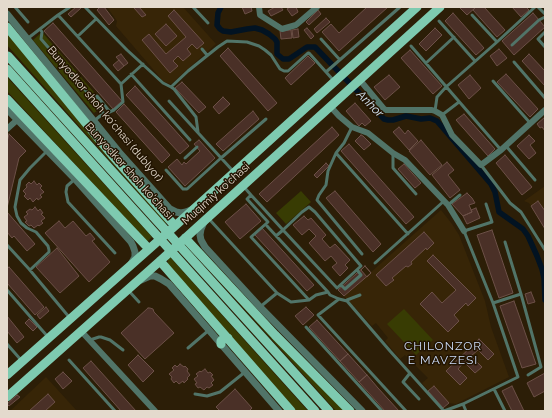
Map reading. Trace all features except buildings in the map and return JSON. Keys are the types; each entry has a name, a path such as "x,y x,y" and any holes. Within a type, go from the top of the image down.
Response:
{"main road":[{"name":"Muqimiy ko'chasi","path":"7,375 175,226 417,7"},
{"name":"Muqimiy ko'chasi","path":"7,397 186,238 440,7"},
{"path":"7,27 104,139 112,155 175,226"},
{"name":"Bunyodkor shoh ko'chasi","path":"8,55 329,411"},
{"name":"Bunyodkor shoh ko'chasi","path":"7,69 315,411"},
{"path":"7,99 149,249"},
{"path":"186,238 275,335 350,411"},
{"path":"160,261 224,341 291,411"},
{"path":"57,331 62,331 65,334 68,338 68,343"}],"street":[{"path":"259,7 260,15 282,29 296,25 317,7"},
{"name":"Bunyodkor shoh koʻchasi (dublyor)","path":"7,14 94,121 104,139 119,152 170,209 181,213 188,212 193,209"},
{"path":"358,80 386,110 436,111 442,115 452,135 481,165 504,148 545,110"},
{"path":"330,106 352,127 368,133 393,153 405,160 446,203 464,231"},
{"path":"7,109 75,179 132,244 135,250 135,257 128,267"},
{"path":"7,129 17,120"},
{"path":"207,218 200,231 200,236 205,247 260,307 362,411"},
{"path":"131,287 144,278 150,276 156,276 169,284 209,330 224,341 245,372 279,411"},
{"path":"81,331 156,411"}],"lane":[{"path":"15,7 28,22"},
{"path":"27,39 70,7"},
{"path":"85,7 127,50 163,83 171,87 196,117 198,132"},
{"path":"193,7 208,23"},
{"path":"327,72 400,7"},
{"path":"436,111 437,97 446,87 536,7 545,15 512,45"},
{"path":"58,15 121,84 123,102 114,110 104,114 94,121"},
{"path":"472,15 497,42"},
{"path":"78,36 96,19"},
{"path":"439,21 475,61"},
{"path":"40,29 42,32 41,39 93,99 97,96 110,112"},
{"path":"374,29 382,39"},
{"path":"545,32 538,39 545,47"},
{"path":"426,63 454,38"},
{"path":"321,39 339,60"},
{"path":"171,87 207,55 227,41 247,42 265,50 271,55 280,69 284,71 288,71 309,53 335,81"},
{"path":"411,46 459,102 535,180"},
{"path":"202,50 207,55"},
{"path":"514,62 545,98"},
{"path":"121,84 143,64"},
{"path":"131,74 190,140"},
{"path":"493,81 531,124"},
{"path":"169,101 234,172"},
{"path":"96,102 104,114"},
{"path":"442,115 459,102"},
{"path":"166,170 183,189 187,189 266,119"},
{"path":"352,127 344,143 336,153 328,171 326,185 317,200 362,254"},
{"path":"202,143 205,140"},
{"path":"185,158 197,147"},
{"path":"30,270 49,252 49,250 48,246 36,232 27,228 21,223 17,216 15,207 20,180 47,151"},
{"path":"336,153 408,234"},
{"path":"393,153 393,168 416,194"},
{"path":"481,165 510,203 522,212 545,250"},
{"path":"75,179 67,186 66,192 68,202 115,253"},
{"path":"242,186 251,195 283,230 337,288 361,266 309,207 302,212 283,230 276,236"},
{"path":"251,195 247,198 268,222 251,237 310,300"},
{"path":"375,263 446,203 460,195"},
{"path":"267,226 330,295 347,301 444,411 518,377 493,303 464,231 492,222 486,204"},
{"path":"207,218 277,293 291,302 310,300 316,295 328,292"},
{"path":"505,242 541,367 528,375"},
{"path":"7,245 30,270 70,319"},
{"path":"341,285 345,289 361,275 357,270"},
{"path":"131,287 139,302"},
{"path":"7,290 49,338"},
{"path":"260,307 277,293"},
{"path":"493,303 521,294"},
{"path":"347,301 360,295"},
{"path":"338,299 318,315 406,411"},
{"path":"306,326 382,411"},
{"path":"188,348 209,330"},
{"path":"90,340 99,336 110,340 123,350"},
{"path":"7,344 22,362"},
{"path":"69,360 116,411"},
{"path":"195,394 207,396 220,392 245,372"},
{"path":"410,373 403,382 419,399"},
{"path":"494,389 505,411"},
{"path":"462,404 466,411"}],"shaded area":[{"path":"107,7 183,7 216,44 171,84 164,82 116,26 117,21"},
{"path":"545,186 545,229 529,203 524,201"},
{"path":"441,210 459,235 485,301 491,327 509,377 456,404 448,403 443,408 422,383 428,378 405,355 400,359 385,341 388,338 376,323 372,326 344,296"},
{"path":"46,377 77,411 10,411"}],"green space":[{"path":"7,31 165,220 166,224 7,45"},
{"path":"42,32 105,105 94,113 33,40"},
{"path":"7,77 152,237 147,242 7,91"},
{"path":"301,191 311,202 286,224 276,213"},
{"path":"185,243 345,411 336,411"},
{"path":"170,257 308,411 295,411 168,265 168,259"},
{"path":"404,309 433,340 416,355 387,324"}],"waterway":[{"name":"Anhor","path":"221,7 218,13 217,25 220,29 231,32 255,28 262,30 275,39 277,42 277,54 283,59 289,59 307,47 315,47 384,119 393,120 406,116 421,119 430,118 437,121 491,184 495,192 499,212 523,229 528,236 542,269 545,300"}],"district":[{"name":"CHILONZOR E MAVZESI","path":"443,353"}]}
